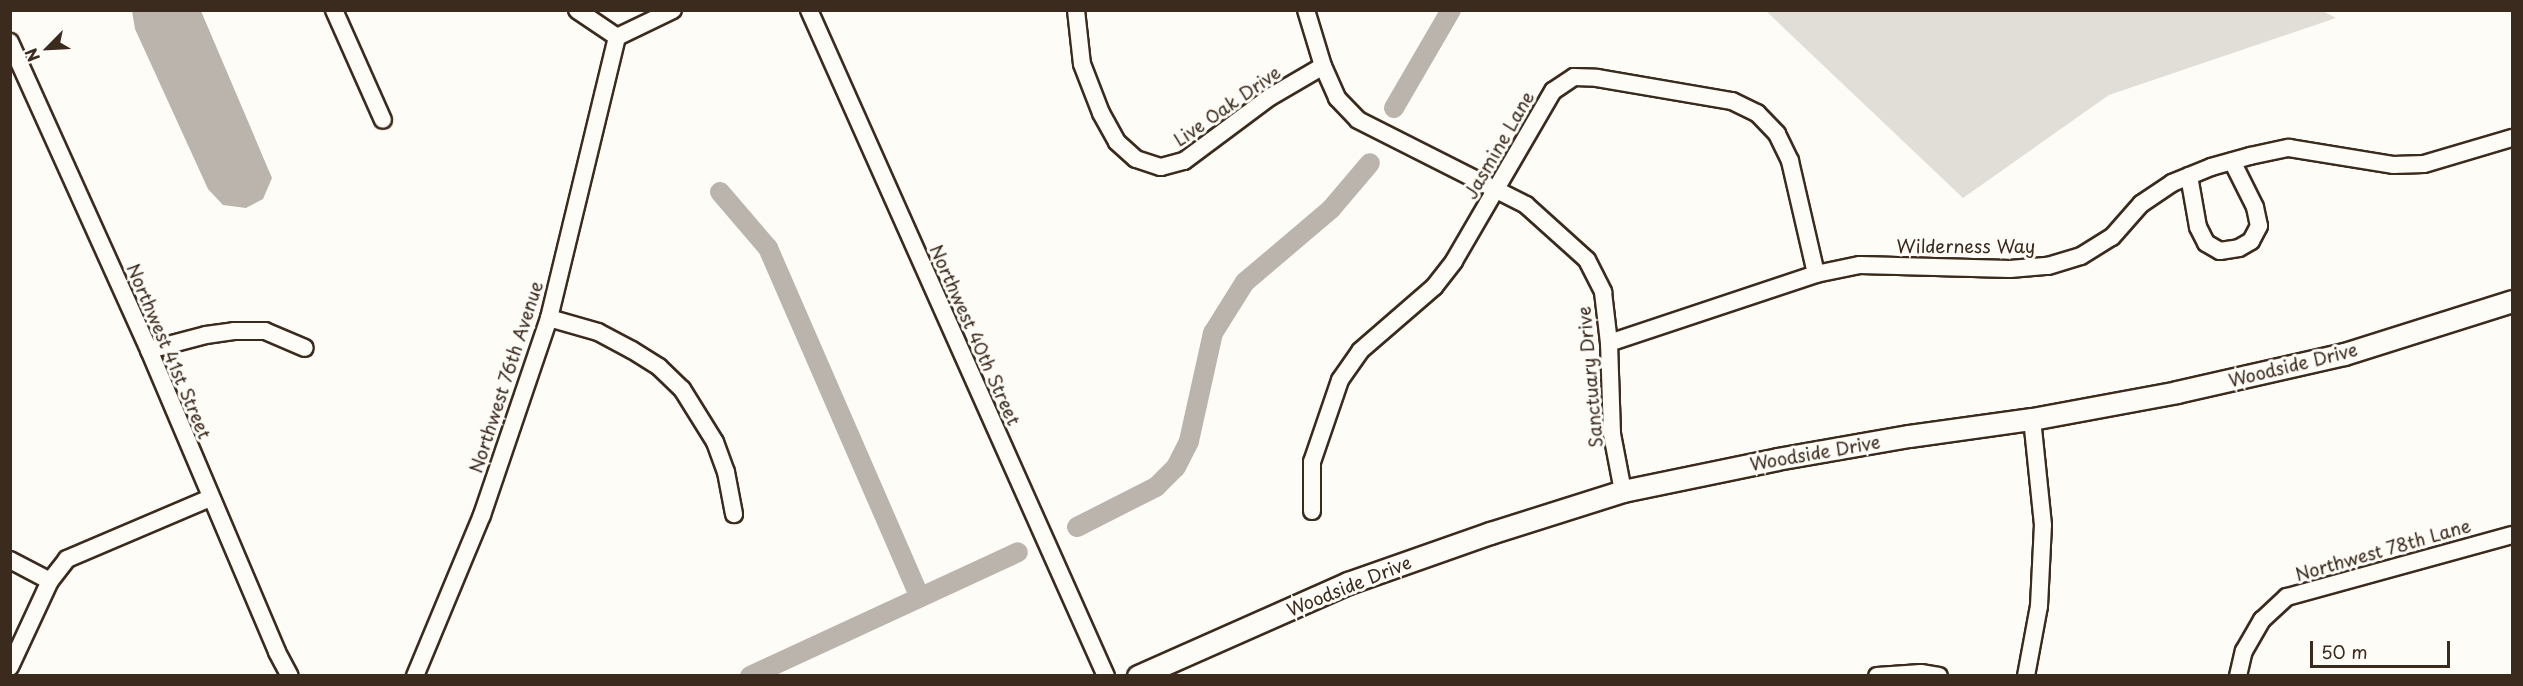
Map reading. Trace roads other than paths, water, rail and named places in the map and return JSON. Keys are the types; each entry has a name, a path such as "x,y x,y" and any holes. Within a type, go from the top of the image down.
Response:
{"street":[{"path":"334,10 382,120"},
{"path":"577,10 616,37 673,10"},
{"name":"Northwest 40th Street","path":"809,10 1106,675"},
{"name":"Live Oak Drive","path":"1076,10 1082,64 1101,113 1117,142 1136,159 1161,167 1184,161 1270,97 1323,66"},
{"name":"Sanctuary Drive","path":"1306,10 1323,66 1337,98 1358,120 1526,204 1587,260 1603,292 1609,343 1612,434 1623,491"},
{"name":"Northwest 76th Avenue","path":"416,675 482,515 549,318 616,37"},
{"name":"Northwest 41st Street","path":"10,42 149,350 277,652 290,675"},
{"name":"Jasmine Lane","path":"1312,511 1312,462 1340,381 1360,351 1434,287 1454,261 1553,91 1574,77 1597,78 1732,101 1756,113 1777,134 1791,160 1816,274"},
{"name":"Wilderness Way","path":"1609,343 1816,274 1860,266 2010,269 2048,266 2081,256 2112,237 2141,204 2172,183 2232,161 2289,148 2393,165 2424,164 2512,138"},
{"path":"2189,176 2198,227 2206,243 2220,251 2238,248 2251,241 2259,226 2255,207 2232,161"},
{"name":"Woodside Drive","path":"1138,675 1357,579 1491,532 1623,491 1788,457 1909,436 2032,419 2177,392 2344,354 2512,301"},
{"path":"549,318 598,332 659,367 682,388 715,442 726,472 734,514"},
{"path":"149,350 206,335 234,331 265,331 305,348"},
{"path":"2026,675 2040,606 2043,525 2032,419"},
{"path":"10,667 50,581 68,559 210,498"},
{"name":"Northwest 78th Lane","path":"2238,675 2244,651 2262,620 2287,597 2512,534"},
{"path":"10,560 50,581"},
{"path":"1877,675 1921,673 1938,675"}],"waterway":[{"path":"1394,108 1451,10"},
{"path":"1077,527 1156,487 1176,467 1189,441 1213,333 1245,282 1331,209 1370,163"},
{"path":"720,192 768,248 920,597"},
{"path":"750,676 1018,552"}]}
